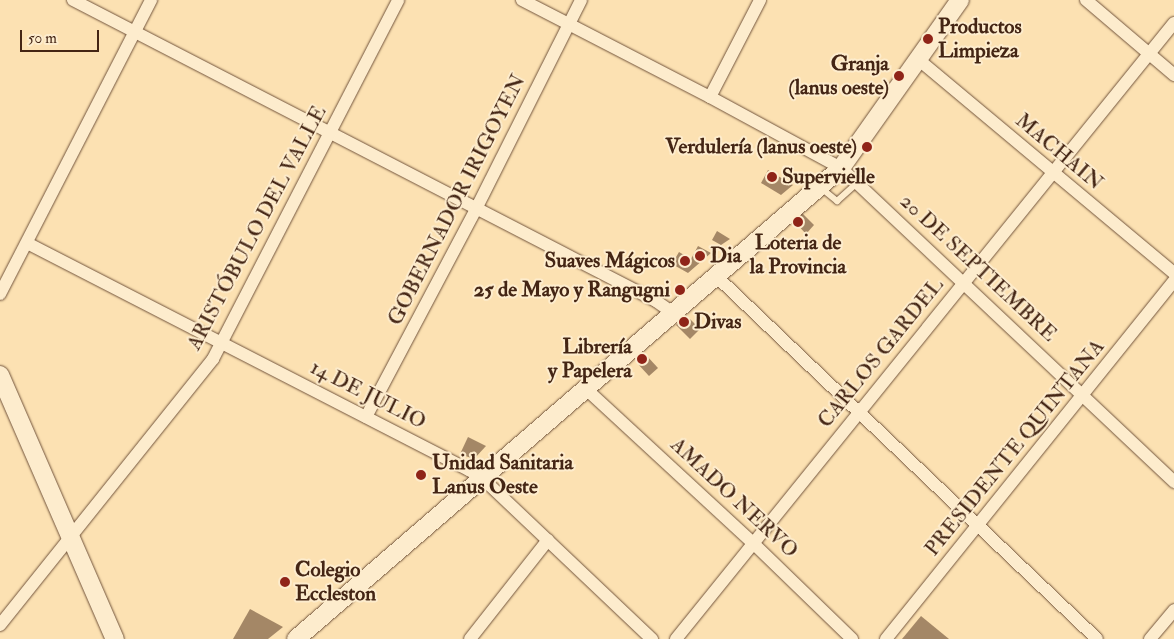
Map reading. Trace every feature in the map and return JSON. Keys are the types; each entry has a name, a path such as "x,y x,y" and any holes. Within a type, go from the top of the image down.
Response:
{"main road":[{"path":"296,639 481,477 586,389 672,312 841,168 960,0"},
{"path":"0,375 115,639"}],"street":[{"path":"73,0 656,301 672,312"},
{"path":"0,294 151,0"},
{"name":"ARISTÓBULO DEL VALLE","path":"0,625 214,359 398,0"},
{"name":"20 DE SEPTIEMBRE","path":"522,0 710,97 841,168 1084,395 1174,482"},
{"name":"GOBERNADOR IRIGOYEN","path":"366,417 476,209 581,0"},
{"path":"710,97 760,0"},
{"path":"1086,0 1174,75"},
{"name":"CARLOS GARDEL","path":"676,639 1174,23"},
{"name":"MACHAIN","path":"919,60 1052,174 1174,273"},
{"name":"14 DE JULIO","path":"26,243 224,342 481,477 652,639"},
{"path":"716,276 1097,639"},
{"name":"PRESIDENTE QUINTANA","path":"886,639 1174,281"},
{"name":"AMADO NERVO","path":"586,389 753,543 852,639"},
{"path":"470,639 548,540"},
{"path":"1150,639 1174,610"}],"lane":[{"path":"820,187 837,201 857,183"}],"building":[{"name":"Supervielle","path":"768,170 793,185 781,195 761,183"},
{"path":"802,213 814,225 806,234 794,221"},
{"path":"717,231 730,239 721,245 712,240"},
{"name":"Suaves Mágicos","path":"698,246 711,253 688,273 672,264 679,252 691,259"},
{"path":"686,315 700,329 690,339 676,325"},
{"path":"646,355 658,368 649,376 637,363"},
{"path":"468,437 486,446 474,459 460,454"},
{"path":"250,609 283,627 268,639 233,639"},
{"path":"921,616 949,639 902,639"}],"place":[{"name":"Productos Limpieza","path":"928,39"},
{"name":"Granja (lanus oeste)","path":"899,76"},
{"name":"Verdulería (lanus oeste)","path":"867,147"},
{"name":"Supervielle","path":"772,177"},
{"name":"Loteria de la Provincia","path":"798,222"},
{"name":"Dia","path":"700,256"},
{"name":"Suaves Mágicos","path":"685,261"},
{"name":"25 de Mayo y Rangugni","path":"680,290"},
{"name":"Divas","path":"684,322"},
{"name":"Librería y Papelera","path":"642,359"},
{"name":"Unidad Sanitaria Lanus Oeste","path":"421,475"},
{"name":"Colegio Eccleston","path":"285,582"}]}
